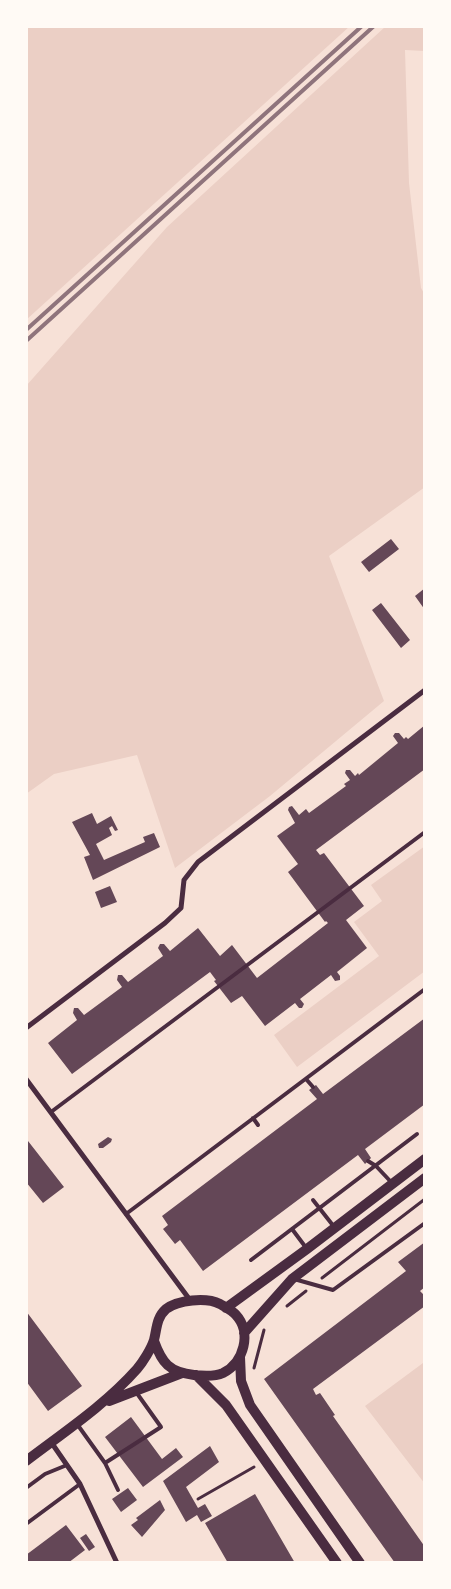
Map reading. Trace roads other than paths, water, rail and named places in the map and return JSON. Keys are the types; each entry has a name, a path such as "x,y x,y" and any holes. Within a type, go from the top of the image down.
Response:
{"main road":[{"path":"226,1308 425,1160"},
{"path":"244,1333 292,1279 425,1178"},
{"path":"26,1461 103,1403 138,1368 154,1341 156,1324 165,1310 190,1300 219,1303 236,1315 244,1333 245,1344 240,1357 232,1367 214,1376 182,1373 169,1367 160,1358 154,1341"},
{"path":"240,1357 241,1381 250,1405 360,1563"},
{"path":"103,1403 182,1373"},
{"path":"196,1375 226,1405 337,1563"}],"street":[{"path":"26,1028 165,923 181,908 184,880 198,862 425,690"},
{"path":"26,1079 190,1300"},
{"path":"52,1442 80,1484 117,1563"}],"lane":[{"path":"51,1112 425,832"},
{"path":"126,1214 425,989"},
{"path":"306,1079 313,1087"},
{"path":"253,1118 258,1125"},
{"path":"251,1260 417,1134"},
{"path":"368,1161 376,1166 393,1184"},
{"path":"313,1200 335,1228"},
{"path":"292,1279 333,1290 425,1223"},
{"path":"292,1228 307,1249"},
{"path":"105,1463 161,1427 135,1390"},
{"path":"76,1423 105,1463 118,1490"},
{"path":"26,1488 45,1474 68,1465"},
{"path":"26,1524 80,1484"}],"railway":[{"path":"26,330 362,26"},
{"path":"26,341 374,26"}]}
